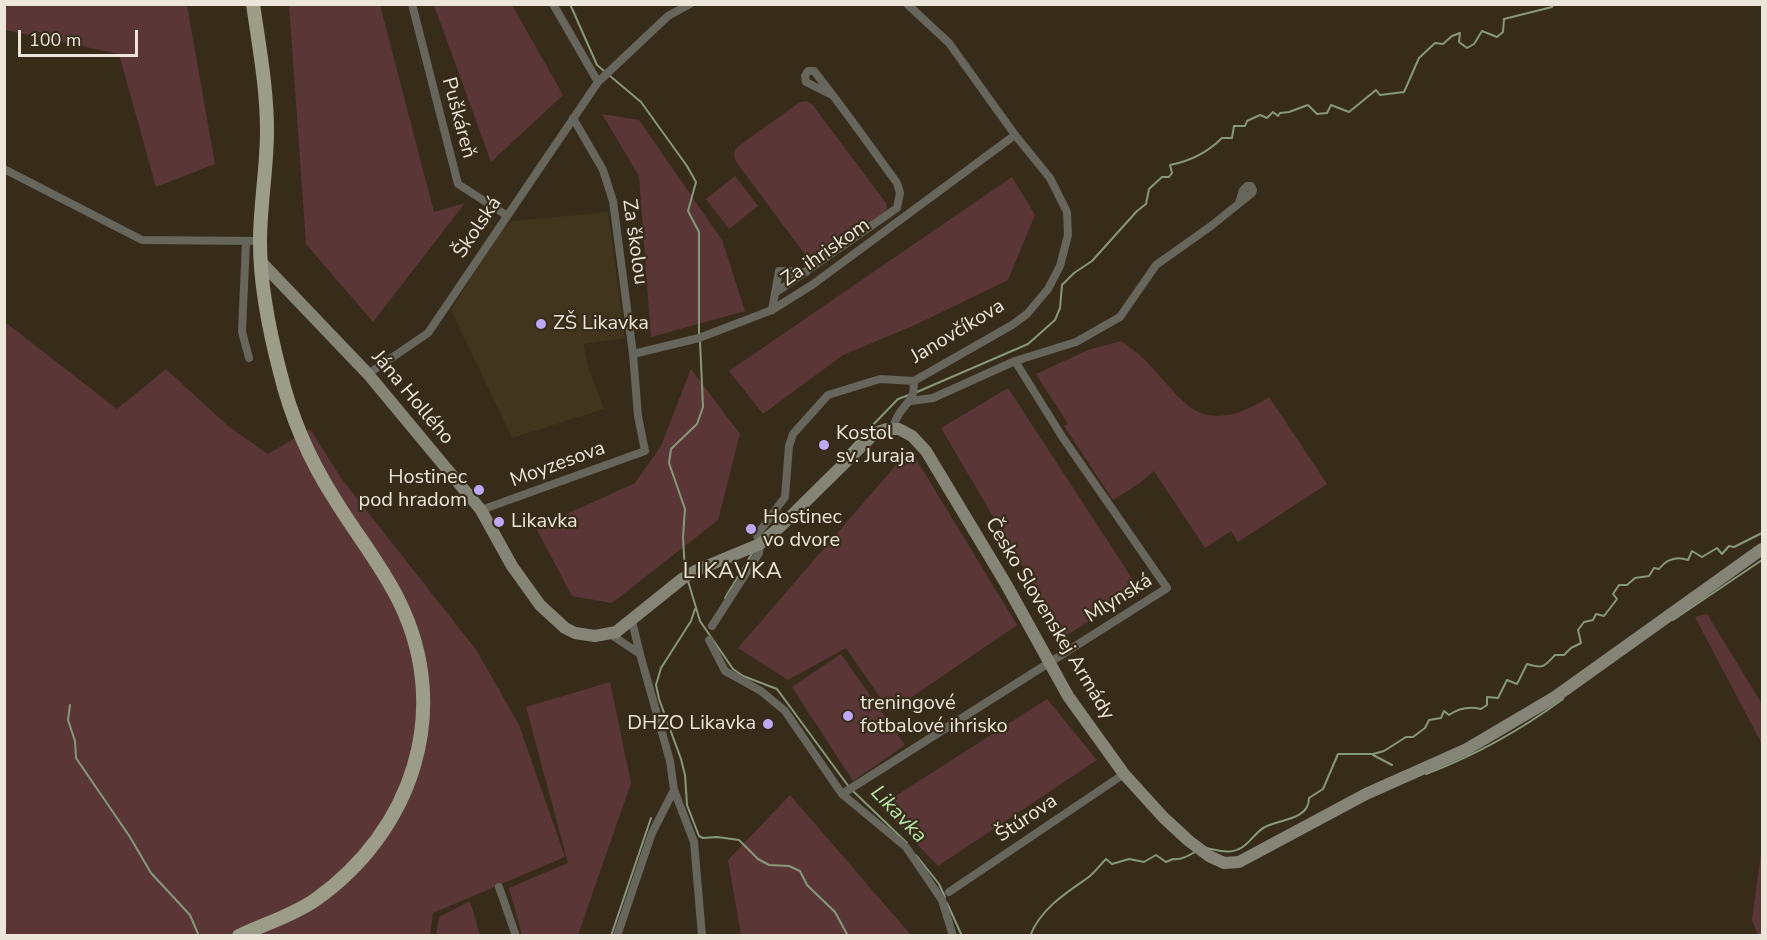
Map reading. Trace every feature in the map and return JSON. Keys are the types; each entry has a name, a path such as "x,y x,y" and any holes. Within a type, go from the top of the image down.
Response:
{"main road":[{"path":"239,936 292,913 314,900 338,882 365,854 388,824 407,786 419,753 423,720 419,665 403,609 379,566 309,455 291,410 270,329 262,263 253,241 267,154 267,109 253,4"}],"street":[{"name":"Puškáreň","path":"412,4 458,184 506,215"},
{"path":"553,4 598,82"},
{"name":"Školská","path":"368,374 428,333 598,82 668,16 690,4"},
{"name":"Janovčíkova","path":"610,634 632,621 682,579 760,544 875,433 892,428 914,393 914,381 1012,325 1027,314 1048,289 1060,266 1069,226 1067,212 1050,178 1015,135 949,43 907,4"},
{"path":"775,293 897,208 900,193 897,183 832,95"},
{"name":"Za školou","path":"573,118 603,170 611,191 633,354 638,416 645,450"},
{"name":"Za ihriskom","path":"633,354 699,338 772,310 813,285 1015,135"},
{"path":"4,169 142,240 253,241 242,332 249,358"},
{"path":"910,401 933,399 1015,361 1076,342 1120,317 1156,266 1239,202"},
{"name":"Jána Hollého","path":"262,263 368,374 481,510 512,566 540,605 565,628 576,633 595,636 610,634"},
{"path":"772,310 779,271 806,272"},
{"name":"Mlynská","path":"848,790 1167,588 1063,438 1015,361"},
{"path":"712,626 759,553 758,535 785,497 789,446 793,434 828,395 880,379 914,381"},
{"name":"Česko Slovenskej Armády","path":"892,428 905,431 926,451 1006,584 1068,696 1124,774 1164,818 1189,841 1209,856 1224,863 1239,862 1366,794 1467,749 1536,709 1762,549"},
{"name":"Moyzesova","path":"481,510 645,450"},
{"path":"632,621 670,760 674,790 694,842 702,936"},
{"path":"610,634 640,654"},
{"path":"709,640 725,671 761,691 785,711 848,790 906,847 942,900 953,936"},
{"name":"Štúrova","path":"948,892 1124,774"},
{"path":"617,936 652,833 674,790"},
{"path":"662,810 682,812"},
{"path":"500,887 516,936"}],"shaded area":[{"path":"5,4 187,5 215,164 156,187 119,54 5,30"},
{"path":"289,5 380,5 434,212 465,203 373,322 306,244"},
{"path":"434,5 512,5 563,95 491,162"},
{"path":"806,101 812,104 886,203 887,209 884,215 815,262 809,260 735,160 734,154 736,148 800,102"},
{"path":"602,114 639,120 722,240 745,311 651,337 639,176"},
{"path":"735,176 758,206 729,229 706,199"},
{"path":"1012,177 1035,215 1008,280 915,325 843,355 763,414 729,371"},
{"name":"ZŠ Likavka","path":"608,212 625,338 584,344 587,364 604,409 512,438 451,310 498,235 512,221"},
{"path":"5,322 117,409 166,369 229,427 268,454 310,429 341,478 477,651 519,725 565,857 433,913 430,935 5,935"},
{"path":"1121,341 1143,358 1194,410 1215,416 1238,413 1269,397 1327,484 1238,542 1231,531 1205,548 1154,471 1113,500 1064,426 1068,424 1036,374 1088,350"},
{"path":"691,369 740,434 718,520 612,603 572,596 536,528 635,483 661,446"},
{"path":"1008,388 1139,589 1064,637 941,428"},
{"path":"910,449 1017,625 890,712 846,648 788,680 738,648"},
{"path":"1707,614 1762,704 1762,744 1695,617"},
{"name":"treningové fotbalové ihrisko","path":"841,654 905,745 853,781 792,687"},
{"path":"610,682 631,783 578,935 522,935 509,888 568,863 526,707"},
{"path":"1047,699 1097,760 938,866 880,806"},
{"path":"790,795 911,935 741,935 728,860"},
{"path":"1762,846 1762,935 1758,935 1752,920"},
{"path":"470,901 480,935 436,935 439,917"}],"waterway":[{"name":"Likavka","path":"570,4 597,65 641,102 696,182 688,211 699,232 699,336"},
{"path":"917,392 1028,344 1055,320 1060,308 1062,285 1074,273 1092,261 1146,204 1149,189 1162,177 1169,177 1172,173 1170,165 1198,156 1222,138 1232,138 1234,126 1245,126 1247,121 1260,115 1267,118 1273,112 1278,116 1280,113 1308,105 1317,114 1327,113 1331,105 1349,112 1376,90 1380,95 1404,92 1419,58 1435,43 1443,44 1452,36 1460,33 1459,42 1467,48 1474,44 1482,31 1497,37 1503,32 1504,19 1552,7 1553,4"},
{"name":"Likavka","path":"685,573 683,537 685,509 669,463 671,449 697,424 703,407 700,341"},
{"path":"837,462 898,399 909,395"},
{"path":"1206,848 1222,851 1235,850 1246,845 1265,827 1299,815 1308,805 1309,798 1323,789 1338,754 1373,754 1384,751 1406,737 1413,737 1425,728 1429,720 1441,718 1444,711 1449,715 1464,708 1481,709 1487,705 1487,697 1498,698 1507,680 1517,684 1527,664 1543,666 1555,655 1564,655 1581,643 1578,630 1584,622 1593,620 1596,614 1604,616 1617,599 1613,594 1619,585 1627,585 1635,578 1649,576 1654,568 1659,569 1672,560 1679,558 1688,560 1692,551 1702,557 1717,548 1722,554 1729,546 1734,547 1762,533"},
{"path":"725,598 753,552"},
{"path":"1673,620 1762,560"},
{"name":"Likavka","path":"688,581 700,621 733,669 743,676 777,689 849,787"},
{"path":"695,609 691,621 661,668 656,685 681,759 685,775 687,805 699,836 739,840 758,859 769,865 789,866 800,871 807,885 835,912 848,936"},
{"path":"1426,774 1497,741 1563,699"},
{"path":"70,705 68,720 75,741 76,758 130,837 151,873 190,915 199,936"},
{"path":"1373,755 1392,765"},
{"name":"Likavka","path":"853,791 907,843"},
{"path":"611,936 651,818"},
{"path":"1030,936 1046,910 1091,875 1106,859 1112,864 1129,859 1144,862 1156,855 1166,862 1195,852"},
{"name":"Likavka","path":"916,855 939,884 945,897"},
{"name":"Likavka","path":"947,903 962,936"}],"place":[{"name":"ZŠ Likavka","path":"541,324"},
{"name":"Kostol sv. Juraja","path":"824,445"},
{"name":"Hostinec pod hradom","path":"479,490"},
{"name":"Likavka","path":"499,522"},
{"name":"Hostinec vo dvore","path":"751,529"},
{"name":"treningové fotbalové ihrisko","path":"848,716"},
{"name":"DHZO Likavka","path":"768,724"}],"district":[{"name":"LIKAVKA","path":"733,573"}]}
